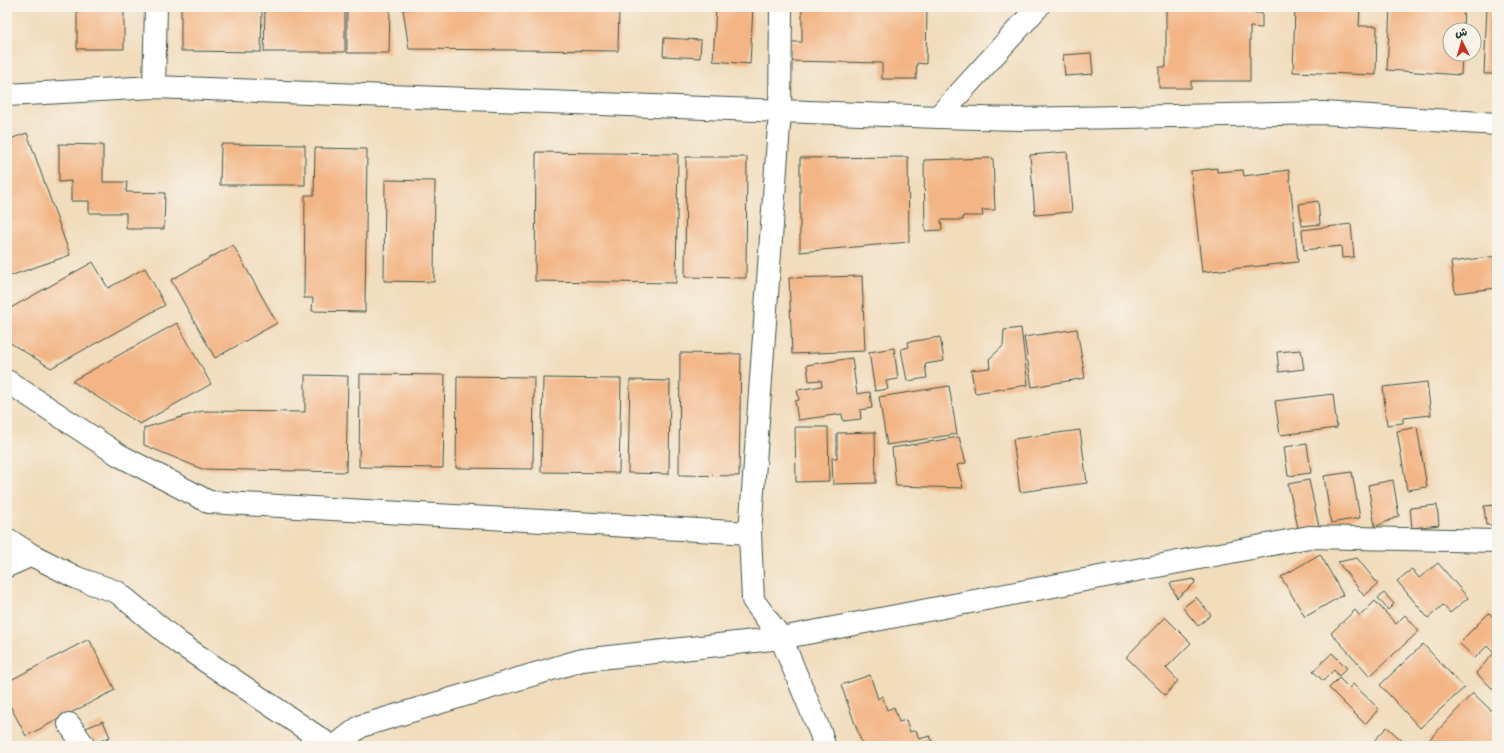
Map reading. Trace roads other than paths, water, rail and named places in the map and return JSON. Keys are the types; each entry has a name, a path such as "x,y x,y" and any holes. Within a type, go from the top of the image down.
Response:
{"street":[{"path":"154,87 156,7"},
{"path":"781,7 780,112 750,533 753,600 780,638 817,742"},
{"path":"938,117 1038,7"},
{"path":"7,95 154,87 938,117 1019,119 1323,113 1497,124"},
{"path":"7,381 120,455 208,502 750,533"},
{"path":"335,746 361,726 582,660 780,638 1309,537 1497,541"},
{"path":"7,539 32,555 77,578 117,592 179,644 332,746"},
{"path":"7,566 32,555"},
{"path":"69,724 84,746"}]}
